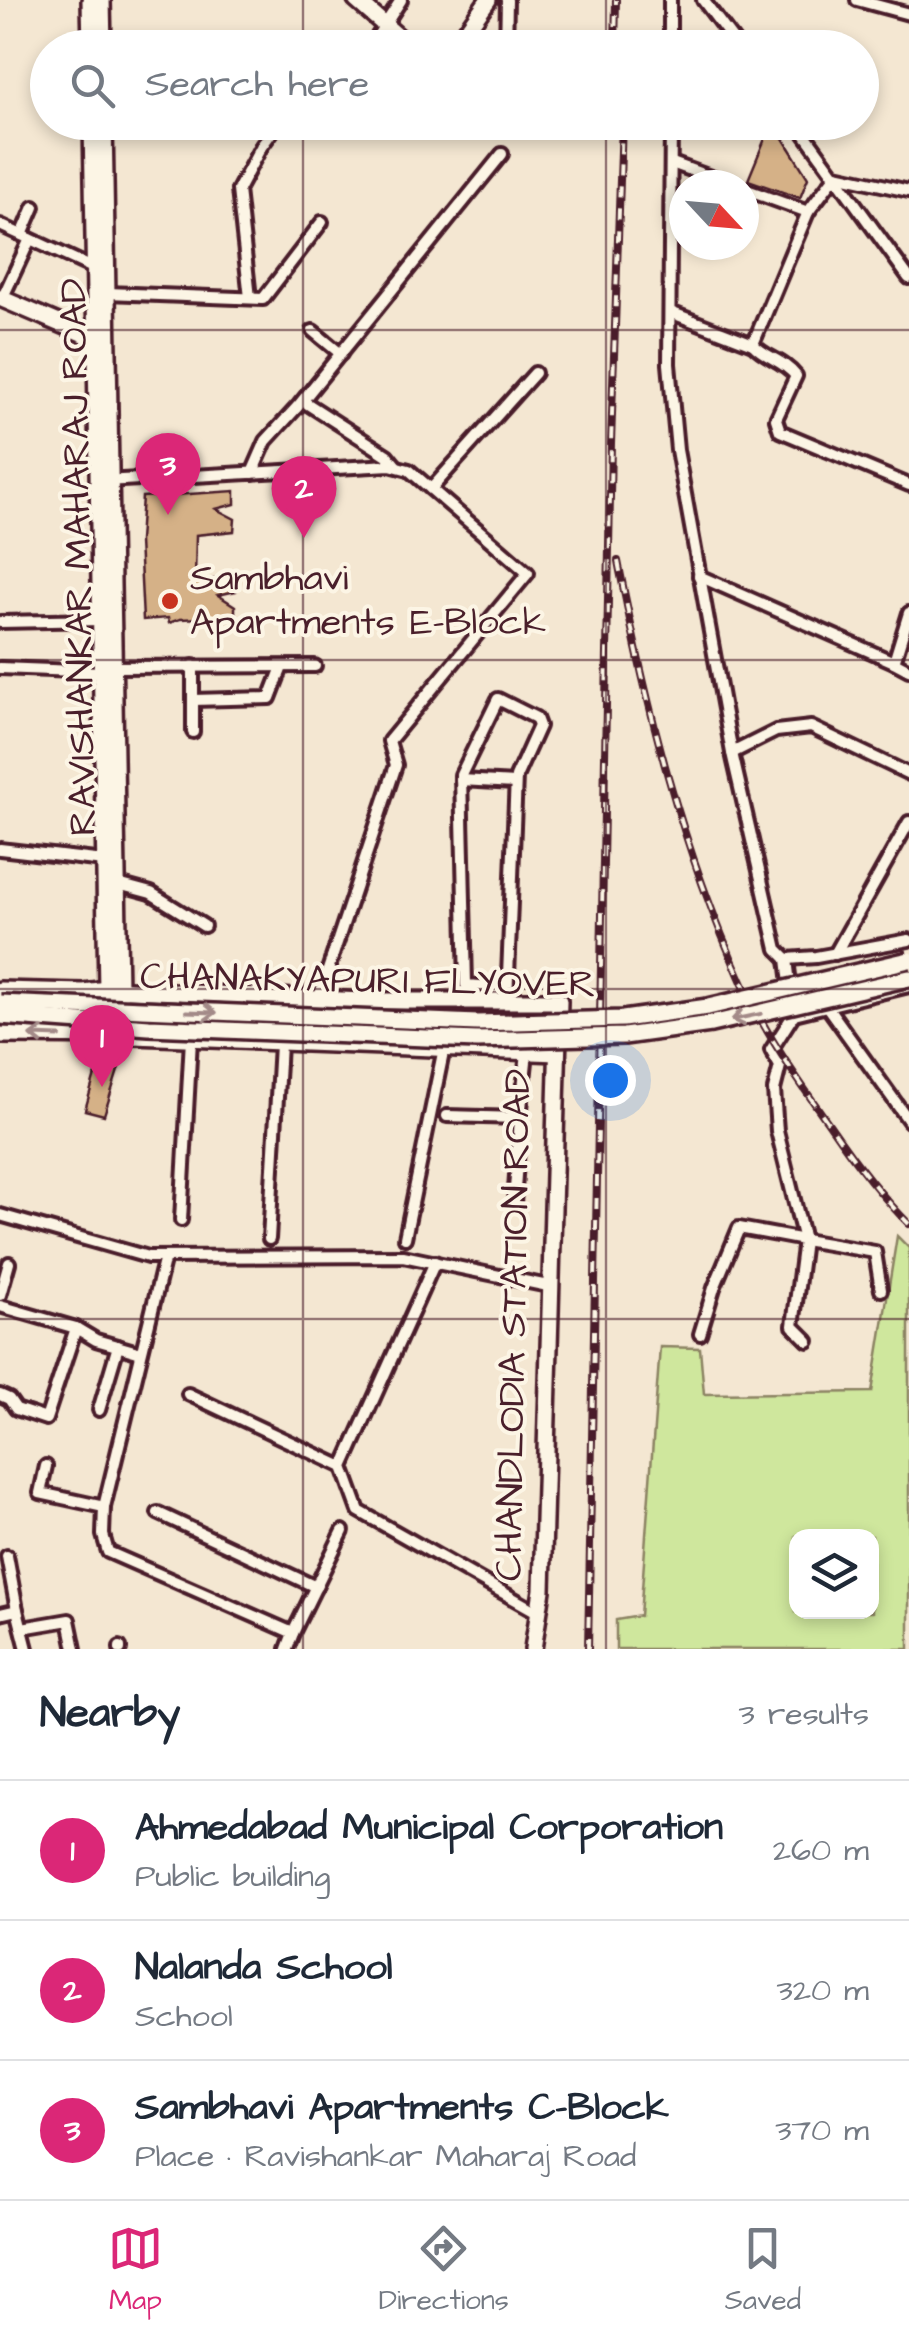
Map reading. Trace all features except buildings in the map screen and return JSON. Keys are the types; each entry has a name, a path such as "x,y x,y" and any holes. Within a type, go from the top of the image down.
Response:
{"main road":[{"path":"90,0 91,30"},
{"path":"102,0 103,30"},
{"path":"356,0 391,30"},
{"path":"467,30 488,0"},
{"name":"RAVISHANKAR MAHARAJ ROAD","path":"92,140 104,481 104,861 113,989"},
{"name":"RAVISHANKAR MAHARAJ ROAD","path":"101,339 107,293 104,140"},
{"path":"1,298 101,339"},
{"name":"RAVISHANKAR MAHARAJ ROAD","path":"104,481 100,620 118,884 113,989"},
{"name":"CHANAKYAPURI FLYOVER","path":"0,1003 477,1022 623,1018 726,1004 909,960"},
{"name":"CHANAKYAPURI FLYOVER","path":"0,1016 148,1028 477,1040 624,1036 711,1024 909,982"},
{"path":"113,989 120,1018 134,1036"},
{"path":"90,1037 105,1019 113,989"},
{"path":"0,990 113,989 318,1000 508,994 559,1002 558,1054"},
{"name":"CHANDLODIA STATION ROAD","path":"0,1035 134,1036 558,1054 539,1613 533,1649"}],"street":[{"path":"383,30 401,0"},
{"path":"507,30 508,0"},
{"path":"670,0 670,30"},
{"path":"703,0 726,30"},
{"path":"857,0 904,9"},
{"path":"250,298 238,190 265,140"},
{"path":"671,140 668,364 677,450 732,753 777,948 787,959 794,1014 771,1050 780,1066 774,1090 778,1132 804,1240 792,1326 808,1341"},
{"path":"810,140 909,278"},
{"path":"252,473 266,441 303,401 502,154"},
{"path":"672,163 691,170"},
{"path":"836,175 909,191"},
{"path":"752,344 808,212 836,175"},
{"path":"759,194 808,212"},
{"path":"1,298 34,208"},
{"path":"107,293 263,299 322,222"},
{"path":"0,225 94,269"},
{"path":"670,312 752,344 788,366 796,376 776,419 780,430 909,486"},
{"path":"314,331 341,354"},
{"path":"430,488 535,373"},
{"path":"303,401 387,454 397,467"},
{"path":"104,481 397,467 409,470 528,572 390,741 396,766 318,1000"},
{"path":"699,576 909,670"},
{"path":"894,662 909,613"},
{"path":"0,622 100,620"},
{"path":"193,732 194,666"},
{"path":"193,700 270,698 282,666"},
{"path":"0,668 315,666"},
{"path":"498,699 539,722 516,783 508,994 466,985 461,780 498,699"},
{"path":"732,753 776,732 810,727 909,774"},
{"path":"461,780 516,783"},
{"path":"835,954 909,822"},
{"path":"0,849 104,861"},
{"path":"118,884 151,893 204,926"},
{"path":"787,959 909,940"},
{"path":"794,1014 909,982"},
{"path":"826,1005 909,1121"},
{"path":"180,1220 190,1039"},
{"path":"269,1239 280,1044"},
{"path":"405,1238 444,1048"},
{"path":"514,1204 528,1052"},
{"path":"447,1116 520,1118"},
{"path":"0,1215 148,1258 402,1256 548,1286"},
{"path":"700,1334 739,1228 875,1252 882,1290"},
{"path":"165,1257 104,1507 102,1535 108,1552 293,1633"},
{"path":"435,1262 344,1467 360,1512 539,1613"},
{"path":"0,1295 10,1263"},
{"path":"0,1306 76,1328 86,1336 141,1353"},
{"path":"0,1395 10,1399 16,1409 46,1419 76,1328"},
{"path":"100,1410 118,1346"},
{"path":"188,1394 344,1467"},
{"path":"46,1466 40,1492 104,1507"},
{"path":"158,1513 316,1587"},
{"path":"286,1649 343,1531"},
{"path":"7,1556 26,1649"},
{"path":"0,1614 17,1610"},
{"path":"22,1628 69,1620 75,1649"}],"green space":[{"path":"897,1236 909,1248 909,1649 616,1649 616,1620 640,1616 660,1347 700,1348 704,1394 872,1392"}],"railway":[{"path":"615,30 616,0"},
{"path":"588,1649 611,443 621,140"},
{"path":"618,561 641,669 683,828 742,982 805,1090 867,1176 909,1224"}],"place":[{"name":"Sambhavi Apartments C-Block","path":"168,515"},
{"name":"Nalanda School","path":"304,538"},
{"name":"Sambhavi Apartments E-Block","path":"170,601"},
{"name":"Ahmedabad Municipal Corporation","path":"102,1087"}]}
